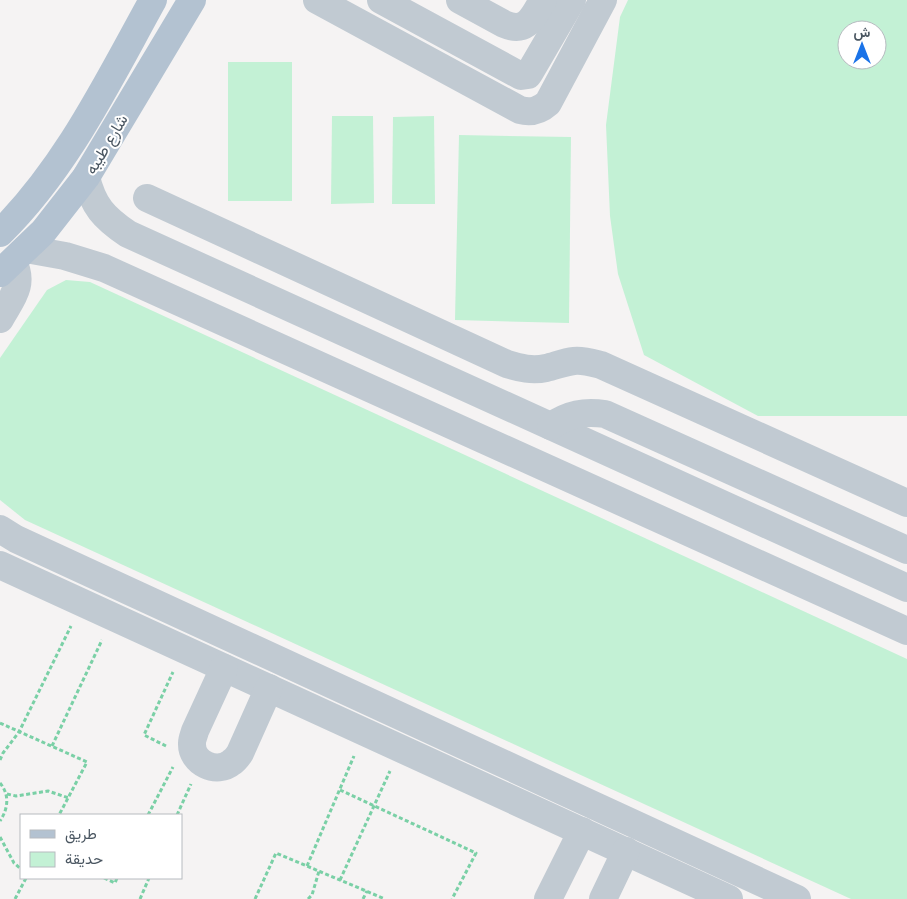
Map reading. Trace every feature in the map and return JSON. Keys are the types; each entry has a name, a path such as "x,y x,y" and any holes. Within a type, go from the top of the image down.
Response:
{"main road":[{"name":"شارع طيبه","path":"0,233 30,201 67,151 153,0"},
{"name":"شارع طيبه","path":"13,262 58,215 86,177 192,0"}],"street":[{"path":"317,0 520,110 527,112 535,112 548,103 603,0"},
{"path":"381,0 522,76 528,75 530,72 572,0"},
{"path":"460,0 504,24 518,28 526,25 543,0"},
{"path":"86,177 90,195 100,211 112,224 128,234 907,588"},
{"path":"147,198 507,364 533,370 574,361 588,361 602,365 907,504"},
{"path":"0,319 18,284 18,277 13,262 65,256 104,268 907,631"},
{"path":"551,426 563,418 576,413 606,414 907,550"},
{"path":"0,529 26,543 797,899"},
{"path":"0,565 729,899"},
{"path":"224,668 195,731 192,742 194,753 188,761 211,768 222,768 233,762 240,753 269,688"},
{"path":"548,899 582,831"},
{"path":"602,899 626,851"}],"path":[{"path":"0,760 10,741 19,732 72,623 80,626"},
{"path":"52,746 103,637"},
{"path":"171,748 144,735 175,668"},
{"path":"0,723 87,762 60,814"},
{"path":"307,866 365,732"},
{"path":"340,880 400,748"},
{"path":"149,814 188,761"},
{"path":"177,814 188,761"},
{"path":"0,783 6,794 8,804 0,821"},
{"path":"340,790 476,853 452,899"},
{"path":"6,794 27,796 48,791 68,798"},
{"path":"0,837 14,863 20,868"},
{"path":"255,899 276,853 385,899"},
{"path":"308,899 312,895 319,871"},
{"path":"15,899 25,879"},
{"path":"107,879 115,882 117,879"},
{"path":"147,899 140,898 149,879"},
{"path":"363,899 368,892"}],"green space":[{"path":"628,0 907,0 907,416 758,416 644,355 618,274 610,216 606,125 620,17"},
{"path":"228,62 292,62 292,201 228,201"},
{"path":"332,116 373,116 374,203 331,204"},
{"path":"434,116 435,204 392,204 393,117"},
{"path":"459,135 571,137 569,323 455,320"},
{"path":"66,280 90,282 907,659 907,899 851,899 25,520 0,500 0,358 47,290"}]}
